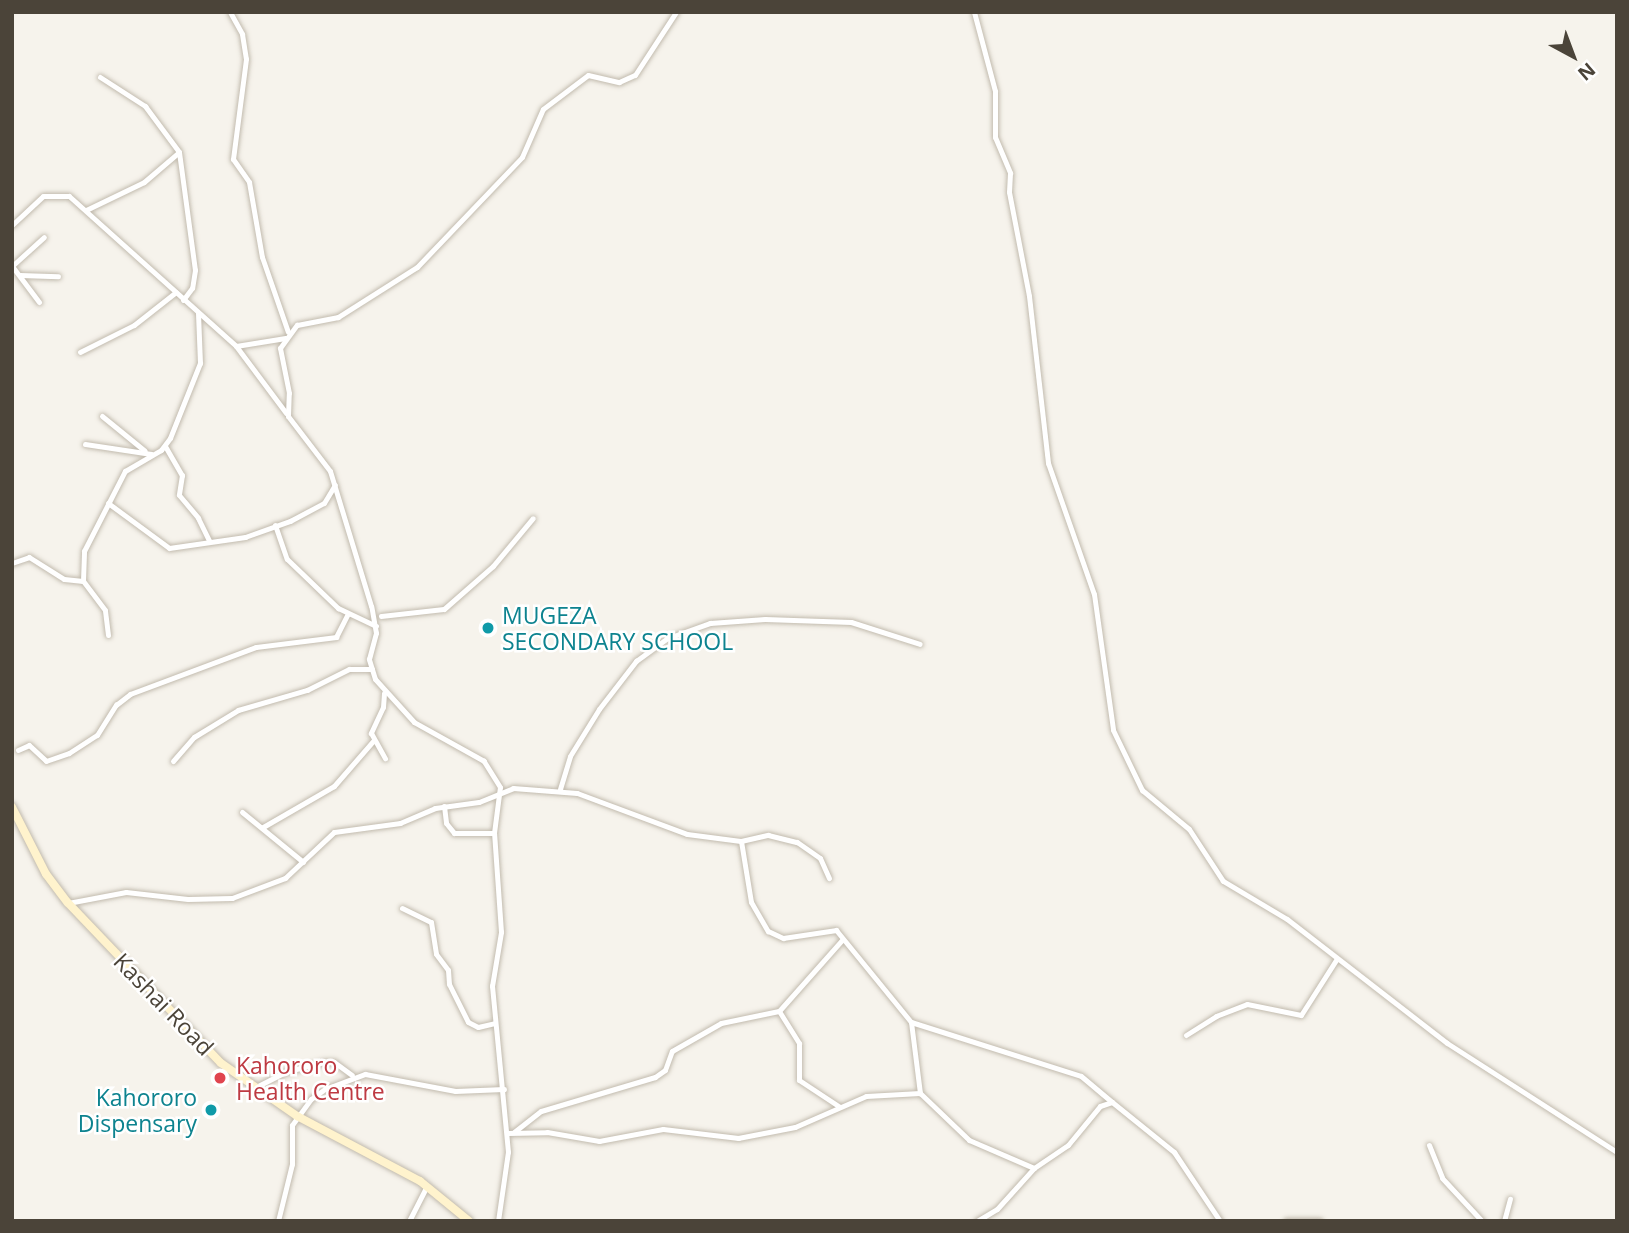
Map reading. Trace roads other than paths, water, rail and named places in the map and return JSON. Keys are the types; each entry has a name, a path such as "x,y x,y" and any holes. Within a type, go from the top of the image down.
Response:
{"street":[{"path":"230,12 242,34 246,59 233,159 249,182 262,257 287,335 280,348 289,393 288,416"},
{"path":"236,346 287,335 303,323 338,317 417,267 522,157 542,109 589,75 619,82 635,75 676,12"},
{"path":"974,12 995,91 995,137 1010,173 1009,192 1029,296 1048,463 1094,594 1113,730 1142,790 1189,829 1223,881 1269,907 1336,960 1368,979 1447,1043 1617,1152"},
{"path":"100,77 145,106 179,152 195,270 192,288 183,300"},
{"path":"86,210 144,182 179,152"},
{"path":"12,225 51,193 69,196 236,346 288,416 323,457 335,485 376,626 372,669 384,693 414,722 484,761 498,780 500,794 494,833 502,907 492,986 511,1133 498,1221"},
{"path":"39,302 12,266 44,237"},
{"path":"20,275 58,276"},
{"path":"80,352 134,325 176,292"},
{"path":"108,635 105,610 83,581 84,551 125,471 165,446 200,363 198,313"},
{"path":"102,416 151,454"},
{"path":"85,444 145,451"},
{"path":"165,446 182,475 178,495 198,518 209,541"},
{"path":"108,503 133,518 163,547 244,537 316,509 335,485"},
{"path":"382,616 444,609 501,558 533,518"},
{"path":"275,525 287,559 347,615 376,626"},
{"path":"12,563 29,557 64,579 83,581"},
{"path":"18,750 29,745 46,761 69,753 97,735 116,705 130,694 256,647 331,639 347,615"},
{"path":"560,789 570,756 599,709 636,661 668,638 710,623 765,619 851,622 920,644"},
{"path":"173,761 194,737 238,710 307,690 348,668 372,669"},
{"path":"384,693 383,707 372,726 374,740 385,758"},
{"path":"263,827 334,786 374,740"},
{"path":"68,903 126,892 187,899 232,898 285,878 334,832 400,823 444,806 520,788 560,789 687,834 741,841 768,835 797,842 820,858 829,878"},
{"path":"444,806 446,824 454,833 494,833"},
{"name":"Kashai Road","path":"12,807 46,874 68,903 184,1026 253,1089 297,1116 427,1186 469,1221"},
{"path":"242,812 303,862"},
{"path":"741,841 751,902 768,931 783,938 836,930 911,1022 920,1093 969,1140 1034,1168"},
{"path":"402,908 430,922 436,954 448,970 449,984 468,1022 478,1027 495,1023"},
{"path":"511,1133 548,1108 655,1077 665,1070 672,1051 712,1027 738,1017 764,1017 779,1012 843,939"},
{"path":"1186,1035 1216,1016 1247,1004 1301,1016 1336,960"},
{"path":"779,1012 799,1043 799,1080 840,1107"},
{"path":"911,1022 1082,1076 1174,1152 1220,1221"},
{"path":"253,1089 262,1080 325,1062 334,1062 352,1075 455,1091 504,1089"},
{"path":"278,1221 292,1164 289,1135 297,1116 311,1099 352,1075"},
{"path":"511,1133 599,1141 683,1130 738,1138 795,1127 840,1107 886,1092 920,1093"},
{"path":"977,1221 998,1209 1034,1168 1068,1145 1100,1106 1112,1102"},
{"path":"1429,1145 1442,1178 1482,1221"},
{"path":"409,1221 427,1186"},
{"path":"1504,1221 1510,1199"},
{"path":"1286,1221 1320,1221"}],"place":[{"name":"MUGEZA SECONDARY SCHOOL","path":"488,628"},
{"name":"Kahororo Health Centre","path":"220,1078"},
{"name":"Kahororo Dispensary","path":"211,1110"}]}
